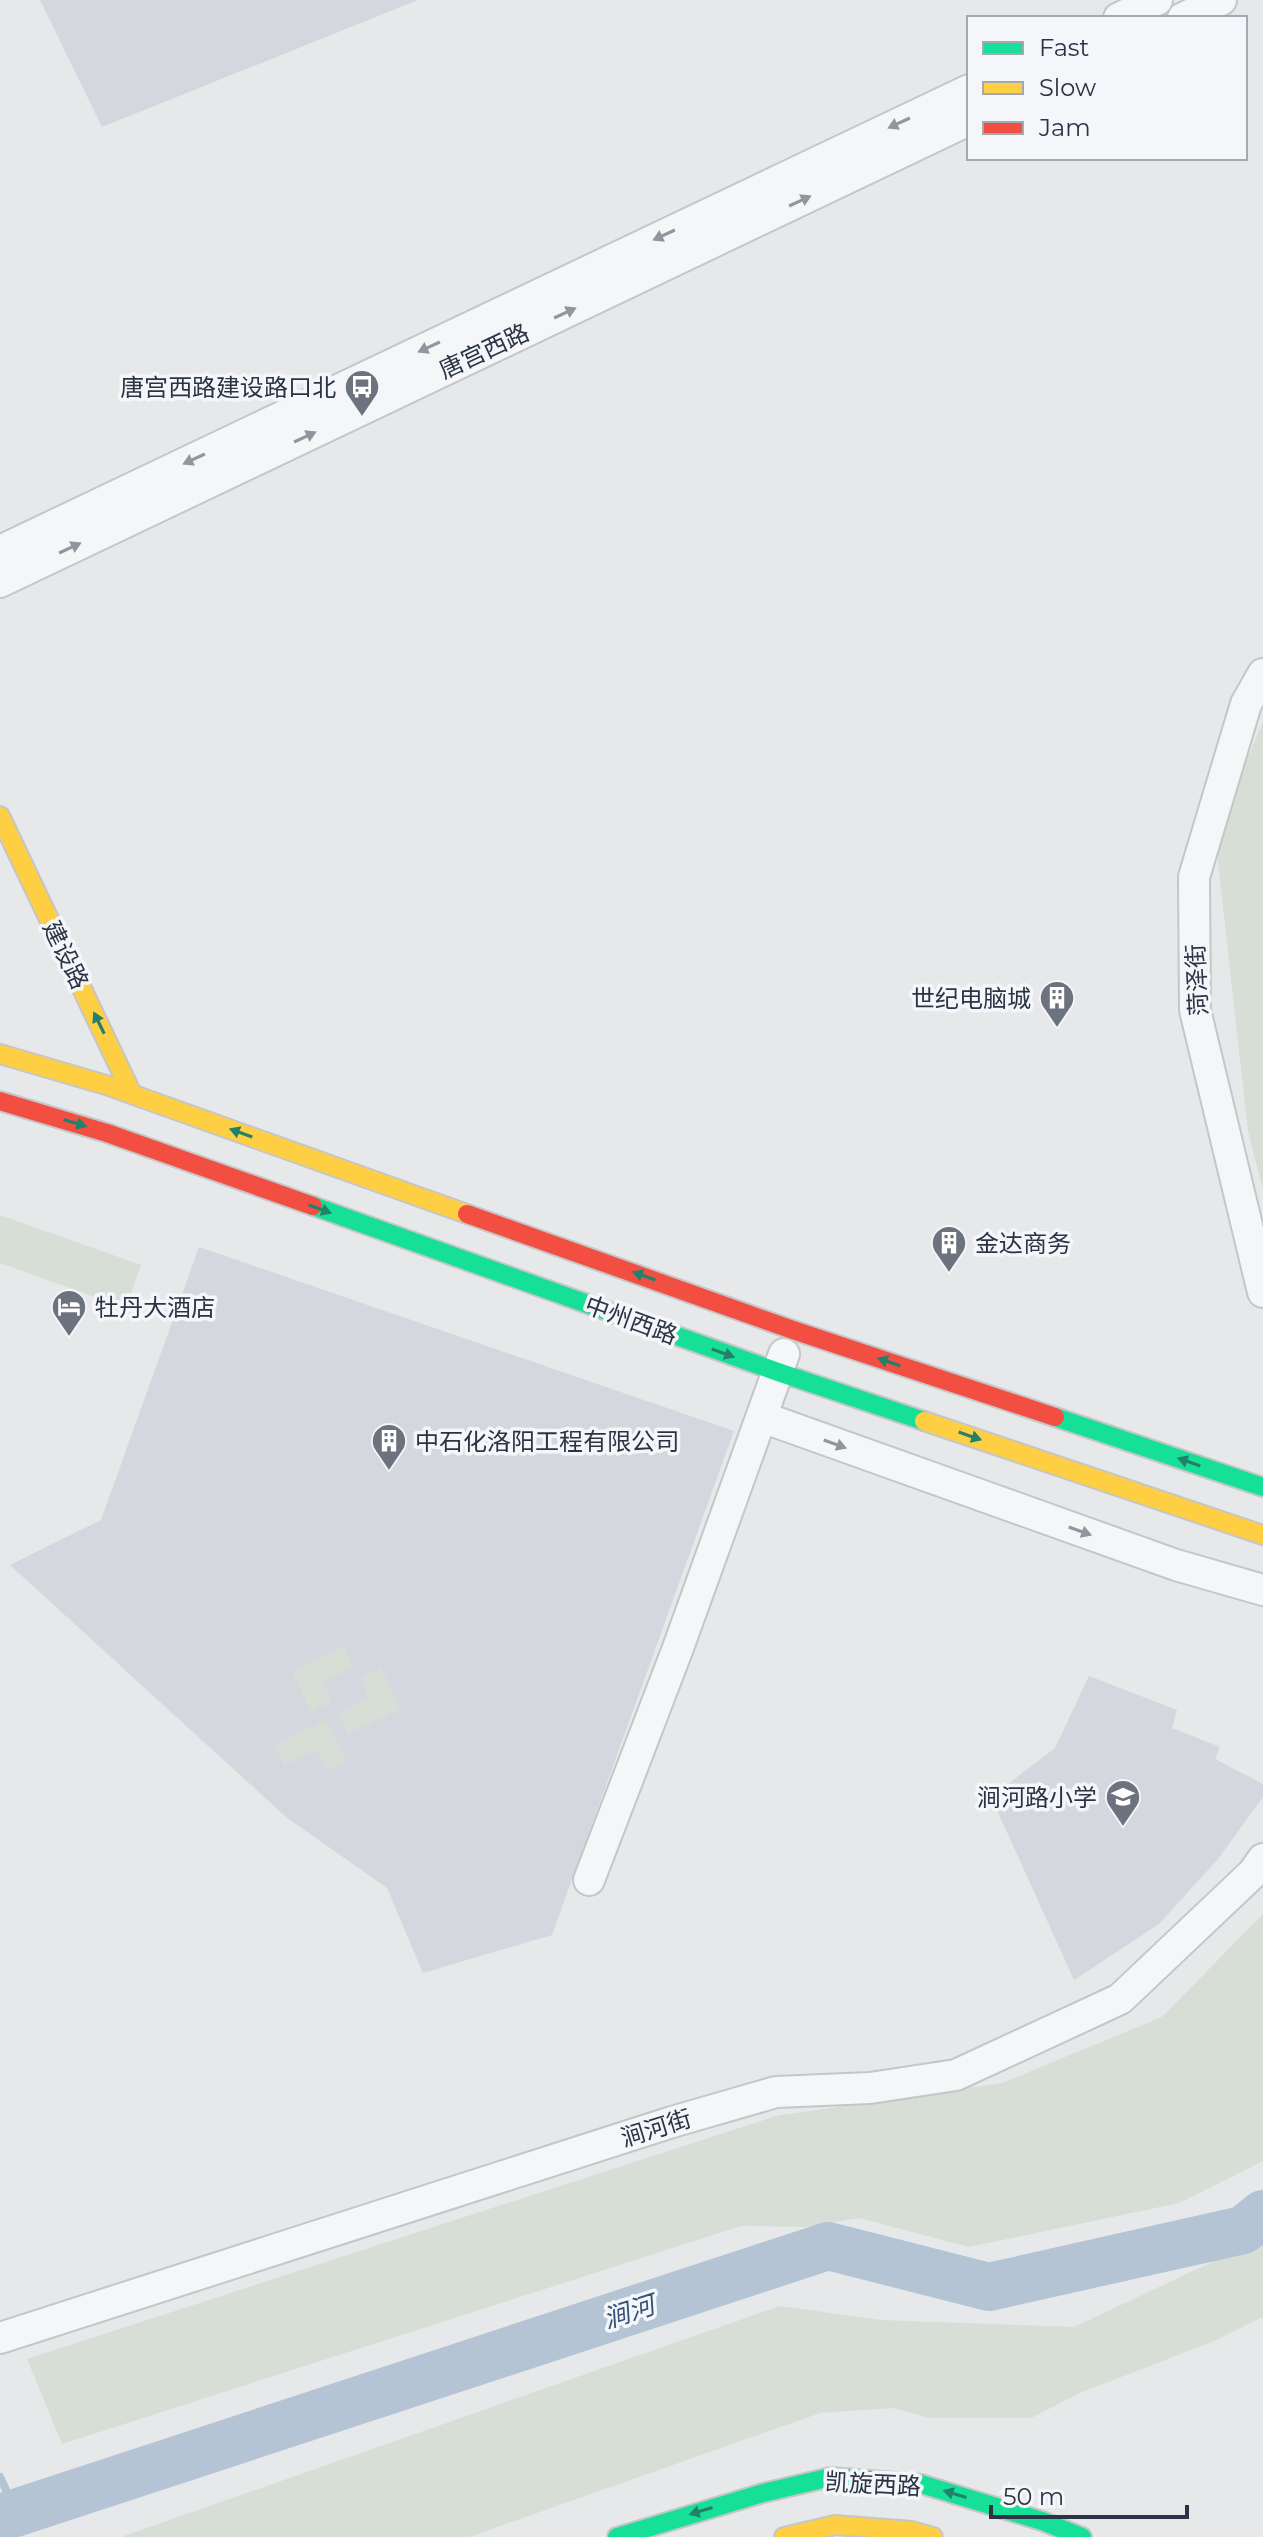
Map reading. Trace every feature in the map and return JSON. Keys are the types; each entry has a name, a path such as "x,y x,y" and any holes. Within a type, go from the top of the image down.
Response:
{"main road":[{"name":"建设路","path":"0,816 132,1094"},
{"name":"中州西路","path":"0,1054 106,1085 793,1330 1263,1487"},
{"path":"96,1062 106,1085 107,1133"},
{"name":"中州西路","path":"0,1101 107,1133 778,1372 1263,1535"},
{"name":"凯旋西路","path":"617,2537 763,2493 831,2477 921,2484 1042,2521 1082,2537"},
{"name":"凯旋西路","path":"784,2537 835,2525 912,2531 933,2537"}],"street":[{"path":"1123,16 1157,0"},
{"path":"1187,16 1221,0"},
{"name":"唐宫西路","path":"0,551 967,91"},
{"name":"唐宫西路","path":"0,582 967,121"},
{"name":"菏泽街","path":"1263,674 1246,704 1194,877 1195,1010 1263,1292"},
{"path":"589,1880 678,1648 793,1330"},
{"path":"762,1417 1176,1565 1263,1590"},
{"name":"涧河街","path":"0,2338 672,2122 776,2092 870,2088 956,2075 1120,1999 1253,1873 1263,1859"}],"shaded area":[{"path":"40,0 418,0 102,127"},
{"path":"1263,722 1263,1190 1248,1131 1215,835"},
{"path":"0,1215 141,1265 126,1308 0,1263"},
{"path":"199,1247 734,1431 552,1935 423,1973 387,1888 286,1817 10,1565 101,1520"},
{"path":"343,1647 353,1667 323,1681 332,1702 311,1712 292,1671"},
{"path":"381,1668 401,1709 348,1734 338,1713 369,1698 360,1678"},
{"name":"涧河路小学","path":"1089,1676 1177,1710 1172,1728 1220,1747 1215,1759 1263,1784 1263,1797 1218,1859 1159,1924 1074,1980 991,1797 1055,1748"},
{"path":"326,1720 346,1761 327,1770 317,1750 284,1765 274,1745"},
{"path":"1263,1914 1263,2161 1179,2203 969,2247 859,2218 805,2227 741,2226 62,2444 27,2359 776,2116 1002,2083 1162,2017"},
{"path":"1263,2238 1263,2317 1214,2341 1080,2393 1031,2418 930,2418 893,2408 820,2413 469,2537 121,2537 780,2306 881,2320 1074,2327"}],"waterway":[{"name":"涧河","path":"0,2518 828,2246 989,2287 1243,2230 1263,2214"},
{"path":"0,2477 16,2512"}],"traffic: fast":[{"path":"313,1206 924,1421"},
{"path":"1055,1417 1263,1487"},
{"path":"617,2537 763,2493 831,2477 921,2484 1042,2521 1082,2537"}],"traffic: slow":[{"path":"0,816 132,1094"},
{"path":"0,1054 106,1085 467,1214"},
{"path":"924,1421 1263,1535"},
{"path":"784,2537 835,2525 912,2531 933,2537"}],"traffic: jam":[{"path":"0,1101 107,1133 313,1206"},
{"path":"467,1214 793,1330 1055,1417"}],"place":[{"name":"唐宫西路建设路口北","path":"362,418"},
{"name":"世纪电脑城","path":"1057,1029"},
{"name":"金达商务","path":"949,1274"},
{"name":"牡丹大酒店","path":"69,1338"},
{"name":"中石化洛阳工程有限公司","path":"389,1472"},
{"name":"涧河路小学","path":"1123,1828"}]}
